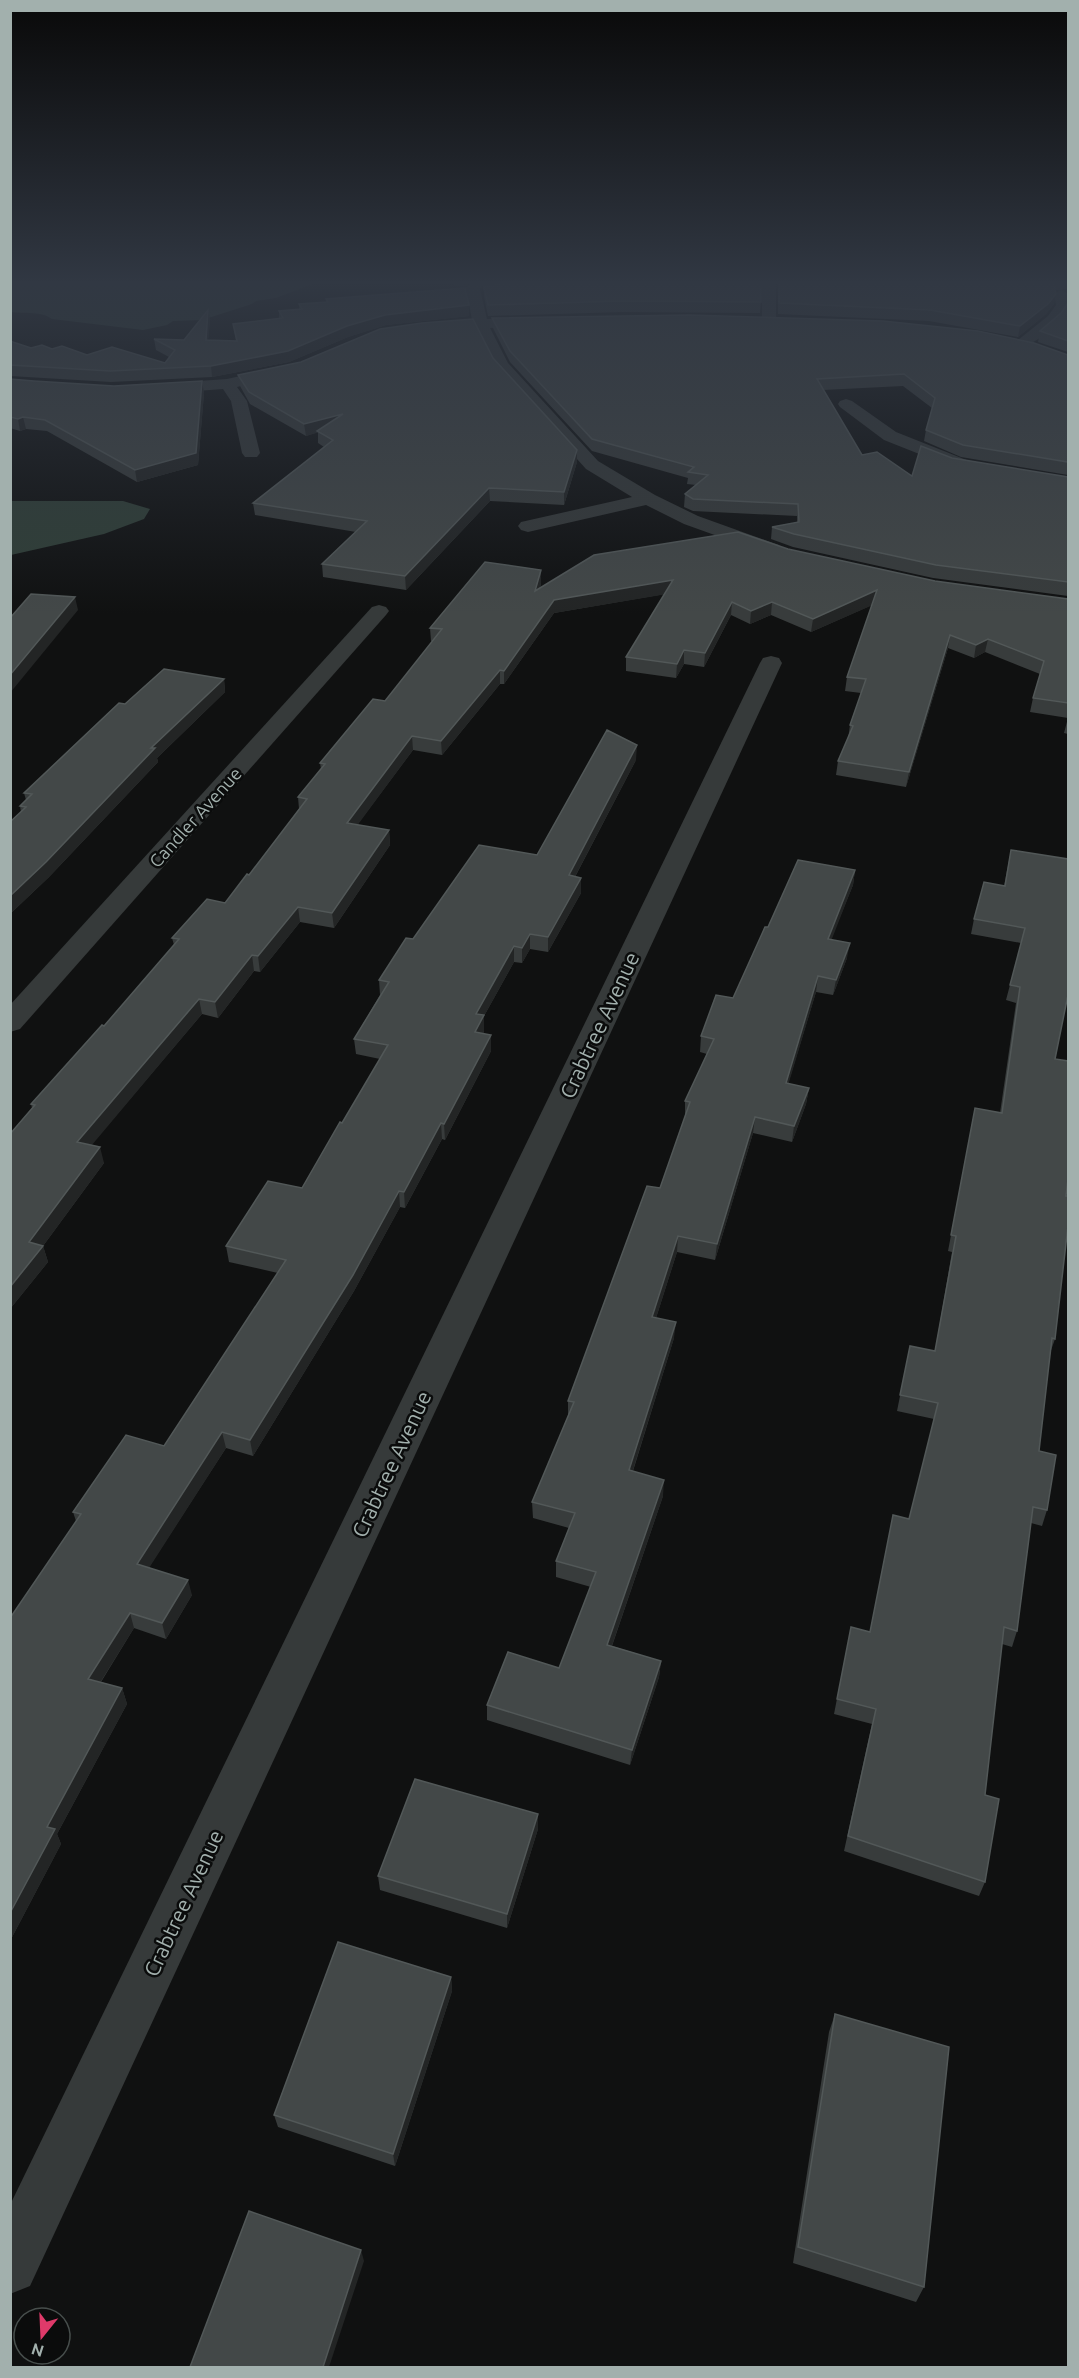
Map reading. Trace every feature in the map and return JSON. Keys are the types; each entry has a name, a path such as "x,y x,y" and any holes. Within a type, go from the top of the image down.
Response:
{"street":[{"path":"233,392 239,400 251,453"},
{"path":"525,392 592,465 648,500 691,520 787,554"},
{"path":"846,404 890,436 956,464 977,468"},
{"path":"528,526 648,500"},
{"name":"Candler Avenue","path":"10,1023 379,611"},
{"name":"Crabtree Avenue","path":"10,2266 771,663"}],"shaded area":[{"path":"11,501 123,501 150,509 144,519 104,534 11,555"}],"building":[{"path":"10,392 201,392 196,453 135,470 45,420 10,417"},
{"path":"249,392 524,392 577,450 564,492 489,488 405,576 322,564 367,521 253,503 333,440 317,431 343,414 304,424"},
{"path":"548,392 825,392 862,455 877,452 912,476 921,446 952,458 1068,477 1068,582 936,565 794,534 772,527 799,522 798,504 693,499 685,494 708,475 688,472 694,467 592,439"},
{"path":"927,392 1068,392 1068,462 963,445 926,430 935,398"},
{"path":"738,532 788,549 935,581 1068,599 1068,703 1033,698 1044,661 988,639 976,645 950,635 909,772 838,761 853,726 850,725 866,679 847,677 877,590 813,619 772,602 751,611 732,602 705,653 684,650 677,664 626,657 673,580 554,600 504,671 500,670 441,741 412,736 347,823 389,830 332,913 298,907 258,956 252,955 215,1002 199,999 77,1142 100,1147 29,1242 43,1246 10,1287 10,1134 35,1105 31,1104 102,1025 104,1026 179,939 172,938 207,899 225,903 247,874 249,875 307,799 298,797 325,764 320,763 373,699 385,701 442,629 430,628 485,562 541,570 535,591 594,555"},
{"path":"31,594 75,597 10,675 10,618"},
{"path":"164,669 224,679 151,748 155,748 46,862 10,896 10,822 26,807 20,806 32,794 24,793 119,703 125,704"},
{"path":"607,730 637,745 569,875 581,878 548,937 530,934 522,948 514,946 476,1014 484,1015 475,1032 491,1035 444,1124 441,1123 404,1192 399,1191 353,1275 250,1440 222,1432 137,1564 188,1580 162,1623 130,1613 88,1679 122,1688 47,1827 55,1829 10,1913 10,1618 81,1514 73,1512 126,1435 164,1446 286,1260 226,1246 268,1181 302,1188 388,1045 354,1039 389,982 379,980 406,938 413,939 479,845 537,855"},
{"path":"1011,850 1068,859 1068,995 1055,1059 1068,1061 1066,1196 1068,1196 1068,1226 1039,1451 1056,1455 1047,1510 1033,1507 1017,1631 1004,1627 985,1795 999,1799 985,1882 848,1836 876,1709 837,1699 851,1627 870,1632 893,1515 909,1519 938,1403 900,1395 910,1346 935,1351 956,1236 951,1235 975,1108 1002,1113 1020,987 1010,985 1025,928 974,919 984,882 1005,886"},
{"path":"798,860 855,870 828,939 850,943 836,980 818,976 786,1083 809,1088 794,1126 755,1117 717,1244 678,1236 652,1317 676,1322 629,1470 664,1480 607,1645 661,1661 632,1750 487,1705 508,1652 559,1668 596,1572 556,1561 575,1513 532,1502 574,1402 568,1401 647,1186 660,1188 690,1102 685,1101 714,1039 701,1036 716,995 733,998"},
{"path":"415,1779 538,1814 507,1914 378,1876"},
{"path":"338,1942 451,1977 393,2154 274,2115"},
{"path":"835,2014 949,2047 924,2287 798,2247"},
{"path":"249,2211 361,2250 323,2367 190,2367"}]}
